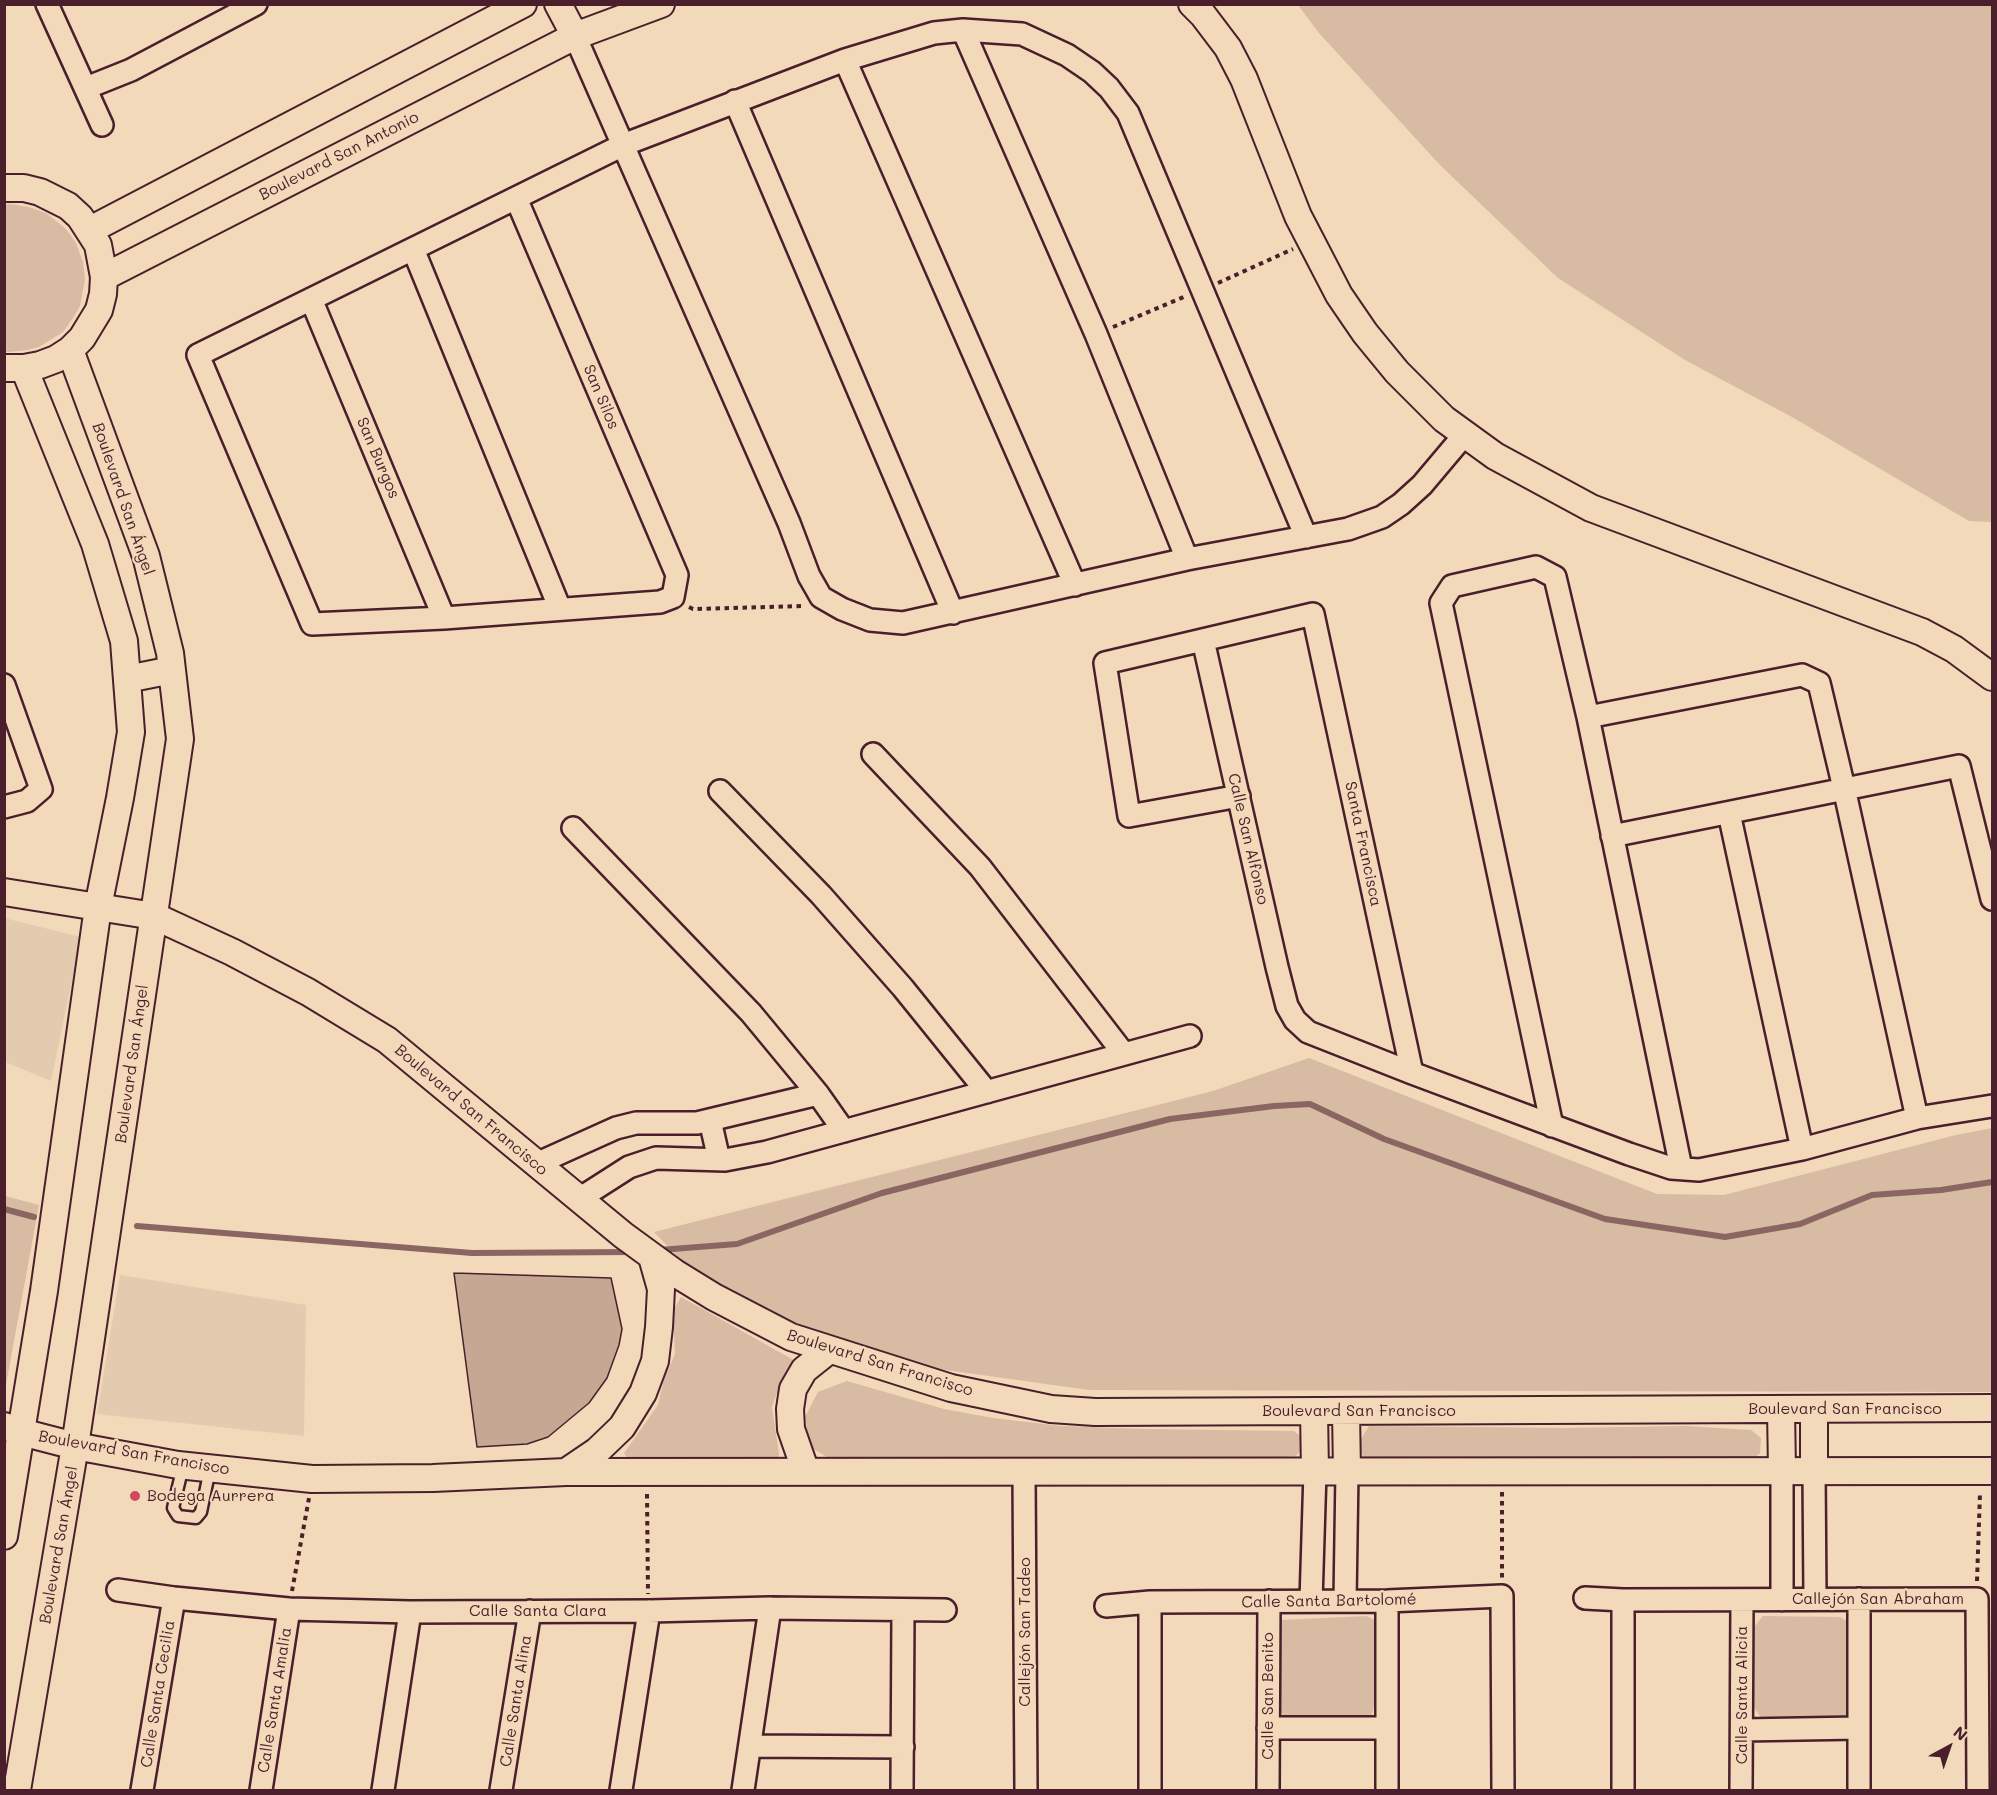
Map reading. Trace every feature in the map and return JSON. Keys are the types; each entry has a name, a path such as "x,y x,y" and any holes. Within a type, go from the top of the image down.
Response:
{"street":[{"path":"47,4 102,125"},
{"path":"86,88 131,70 256,4"},
{"path":"90,230 523,4"},
{"path":"558,4 575,36 789,523 809,576 821,597 835,605 870,620 903,623 1187,559 1348,529 1382,517 1401,504 1465,435"},
{"name":"Boulevard San Antonio","path":"104,277 575,36 661,4"},
{"path":"1192,4 1228,48 1244,79 1298,216 1339,295 1365,333 1397,372 1444,419 1495,456 1591,508 1922,632 1954,650 1992,677"},
{"path":"673,597 660,602 444,618 312,624 198,355 623,145 845,60 934,33 963,30 1022,34 1067,55 1110,88 1128,113 1306,537"},
{"path":"963,30 1096,334 1187,559"},
{"path":"845,60 1075,585"},
{"path":"735,101 953,613"},
{"path":"4,188 24,188 55,198 80,217 98,245 104,277 103,294 99,310 87,332 70,350 56,359 14,368 95,544 124,641 131,732 98,907 44,1291 13,1429 4,1536"},
{"name":"San Silos","path":"516,198 677,575 673,597"},
{"path":"413,249 560,609"},
{"name":"San Burgos","path":"311,299 444,618"},
{"name":"Boulevard San Ángel","path":"17,1791 75,1446 180,739 170,653 146,556 70,350"},
{"path":"1552,1126 1442,603 1452,586 1536,567 1555,577 1588,717 1681,1168"},
{"name":"Santa Francisca","path":"1203,640 1313,614 1412,1073"},
{"path":"1203,640 1105,663 1129,816 1239,796"},
{"name":"Calle San Alfonso","path":"1203,640 1287,1006 1295,1020 1308,1032 1412,1073"},
{"path":"127,679 172,669"},
{"path":"1588,717 1802,675 1819,683 1917,1118"},
{"path":"4,685 41,789 27,801 4,807"},
{"path":"873,754 980,867 1124,1054"},
{"path":"1612,836 1959,766 1992,899"},
{"path":"720,791 821,895 903,988 987,1092"},
{"path":"1729,813 1802,1149"},
{"path":"573,828 751,1013 818,1094 844,1131"},
{"name":"Boulevard San Francisco","path":"4,892 154,916 232,952 308,992 387,1040 623,1235 675,1273 757,1321 791,1337 951,1388 1052,1409 1095,1412 1992,1408"},
{"path":"579,1198 629,1167 656,1158 725,1160 767,1152 1190,1036"},
{"path":"1412,1073 1629,1154 1671,1168 1699,1170 1802,1149 1917,1118 1992,1106"},
{"path":"536,1164 616,1128 636,1123 697,1124 818,1094"},
{"path":"710,1120 719,1160"},
{"path":"566,1472 597,1451 622,1427 643,1392 655,1360 659,1327 661,1289 652,1257"},
{"path":"806,1472 791,1429 790,1409 793,1389 804,1370 830,1350"},
{"path":"1781,1409 1782,1600"},
{"path":"1814,1409 1815,1599"},
{"path":"1311,1601 1315,1472 1314,1411"},
{"path":"1345,1601 1346,1411"},
{"name":"Boulevard San Francisco","path":"13,1429 75,1446 183,1465 312,1479 433,1478 566,1472 1987,1471"},
{"name":"Callejón San Tadeo","path":"1024,1473 1026,1791"},
{"name":"Calle Santa Clara","path":"118,1590 289,1609 410,1612 770,1608 945,1610"},
{"path":"1502,1596 1503,1791"},
{"name":"Calle Santa Bartolomé","path":"1106,1606 1150,1602 1387,1601 1502,1596"},
{"name":"Calle Santa Cecilia","path":"142,1791 174,1598"},
{"name":"Callejón San Abraham","path":"1585,1598 1623,1600 1977,1599 1977,1791"},
{"path":"1859,1599 1859,1791"},
{"path":"1623,1600 1623,1791"},
{"name":"Calle Santa Alicia","path":"1742,1600 1742,1791"},
{"name":"Calle San Benito","path":"1268,1791 1269,1601"},
{"path":"1387,1601 1387,1791"},
{"path":"1150,1602 1150,1791"},
{"path":"743,1791 770,1608"},
{"name":"Calle Santa Amalia","path":"261,1791 289,1609"},
{"name":"Calle Santa Alina","path":"501,1791 530,1611"},
{"path":"621,1791 649,1611"},
{"path":"902,1791 903,1611"},
{"path":"383,1791 410,1612"},
{"path":"1268,1728 1387,1728"},
{"path":"1742,1730 1859,1728"},
{"path":"750,1746 903,1747"}],"lane":[{"path":"183,1465 173,1508 178,1516 196,1518 201,1512 210,1469"}],"path":[{"path":"673,597 693,609 835,605"},
{"path":"1977,1599 1987,1471"},
{"path":"646,1472 649,1611"},
{"path":"1502,1472 1502,1596"},
{"path":"289,1609 312,1479"}],"shaded area":[{"path":"1298,5 1992,5 1992,522 1969,521 1792,417 1685,360 1558,278 1440,165 1319,33"},
{"path":"10,204 46,213 66,229 76,243 83,262 85,279 80,306 63,332 39,347 8,352 4,351 4,205"},
{"path":"4,918 81,937 51,1081 5,1062"},
{"path":"1309,1058 1657,1194 1724,1195 1956,1135 1992,1128 1992,1392 1089,1390 917,1366 766,1312 681,1260 654,1232 1213,1091"},
{"path":"5,1196 39,1205 4,1390"},
{"path":"120,1275 306,1305 304,1436 97,1414"},
{"path":"681,1297 799,1363 777,1393 772,1407 779,1454 778,1462 628,1460 624,1453 658,1405 664,1379 675,1354 673,1311"},
{"path":"847,1381 944,1409 993,1418 1061,1426 1294,1431 1308,1443 1296,1456 1239,1461 834,1461 810,1447 805,1417 818,1392"},
{"path":"1369,1426 1567,1428 1685,1426 1751,1430 1761,1438 1760,1453 1747,1464 1366,1463 1358,1444"},
{"path":"1367,1616 1374,1620 1376,1698 1371,1719 1290,1721 1279,1711 1280,1620"},
{"path":"1763,1616 1840,1617 1851,1623 1849,1717 1799,1721 1762,1719 1753,1706 1754,1627"}],"building":[{"path":"454,1273 611,1278 622,1329 619,1345 607,1378 589,1403 548,1437 527,1444 477,1447"}],"waterway":[{"path":"659,1250 737,1244 882,1193 1170,1119 1274,1106 1310,1104 1384,1139 1605,1219 1725,1237 1800,1224 1872,1195 1941,1190 1992,1182"},
{"path":"4,1209 34,1217"},
{"path":"137,1226 472,1253 634,1252"}],"place":[{"name":"Bodega Aurrera","path":"135,1496"}]}
